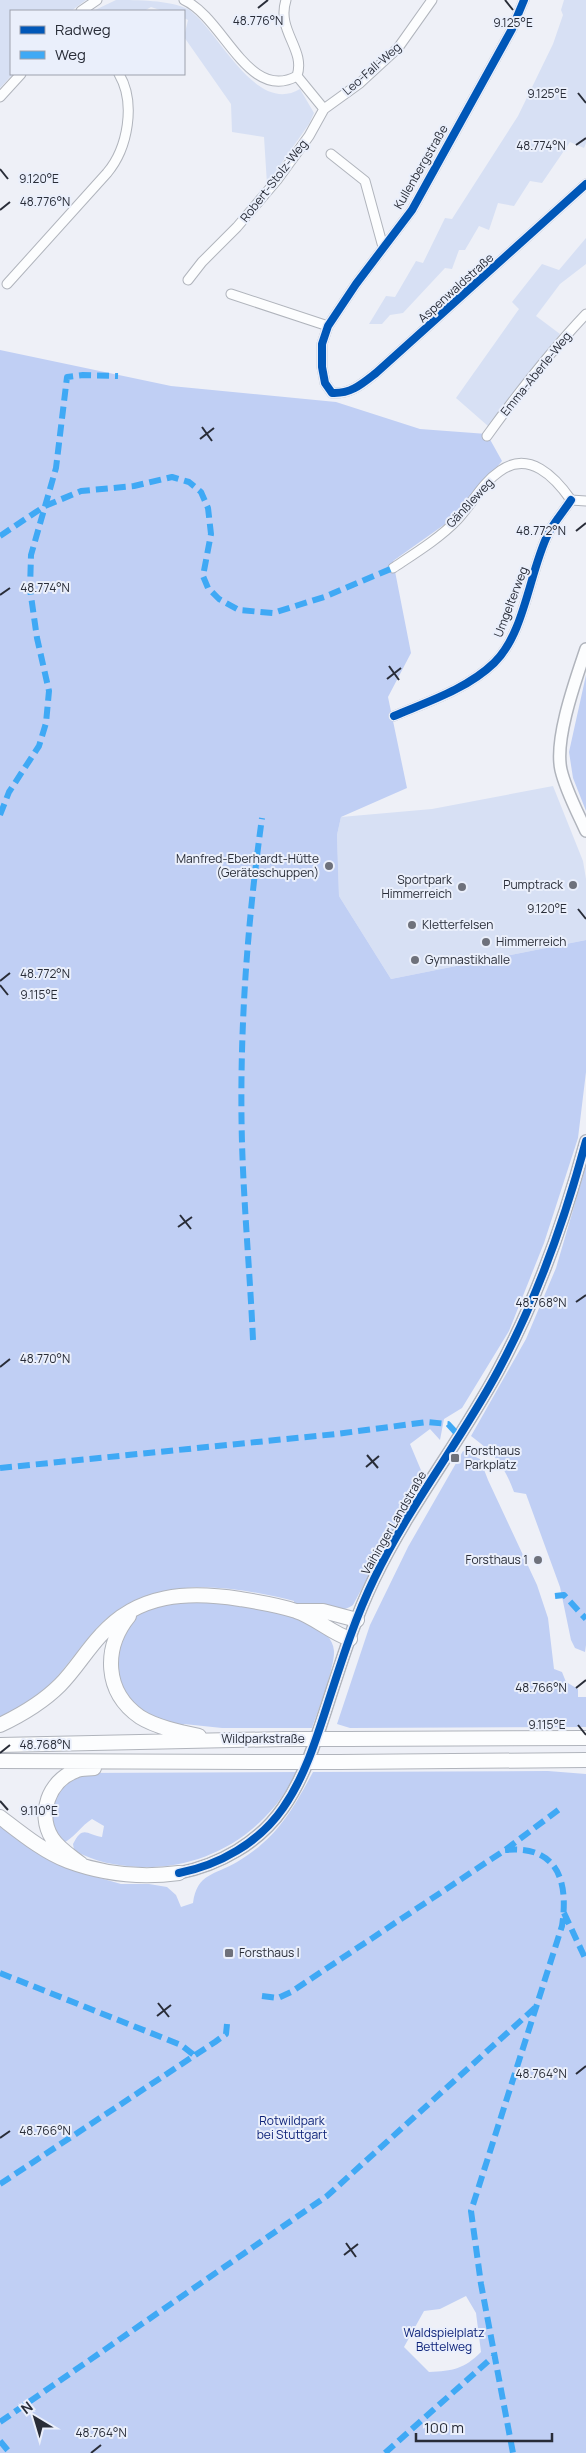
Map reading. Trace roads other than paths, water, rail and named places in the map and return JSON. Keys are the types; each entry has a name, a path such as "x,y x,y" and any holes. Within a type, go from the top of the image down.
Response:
{"highway":[{"path":"0,1725 36,1706 60,1686 111,1624 138,1606 165,1596 190,1594 243,1600 297,1611 322,1611 357,1620"},
{"path":"138,1606 123,1624 113,1644 111,1670 113,1686 132,1710 148,1722 215,1740"},
{"path":"297,1611 350,1639"},
{"name":"Wildparkstraße","path":"0,1744 284,1739 586,1738"},
{"path":"81,1864 62,1850 52,1839 47,1827 45,1811 49,1796 59,1781 77,1770 135,1765 151,1760"},
{"name":"Wildparkstraße","path":"0,1761 339,1762 586,1760"},
{"path":"0,1817 41,1846 69,1862 125,1874 153,1876 179,1873"}],"street":[{"path":"82,10 97,0"},
{"path":"184,0 209,19 252,70 263,79 278,83 286,82 297,76 300,65 284,22 284,1"},
{"name":"Leo-Fall-Weg","path":"324,109 360,83 398,48 432,0"},
{"name":"Kullenbergstraße","path":"332,393 325,383 322,367 322,344 328,326 412,210 512,29 524,0"},
{"path":"0,98 19,75"},
{"path":"7,284 106,173 120,152 126,130 129,106 119,75"},
{"path":"297,76 324,109"},
{"name":"Robert-Stolz-Weg","path":"188,280 277,180 309,136 324,109"},
{"name":"Kullenbergstraße","path":"331,154 365,181 383,248"},
{"name":"Aspenwaldstraße","path":"332,393 342,393 354,389 376,373 586,184"},
{"path":"231,294 328,326"},
{"name":"Emma-Aberle-Weg","path":"487,436 548,354 586,314"},
{"name":"Gänßleweg","path":"393,568 456,521 495,476 514,464 530,464 545,470 558,481 571,500"},
{"path":"571,500 586,501"},
{"name":"Umgelterweg","path":"394,716 476,678 495,662 508,644 548,534 571,500"},
{"path":"586,649 574,682 560,751 560,768 586,831"},
{"name":"Vaihinger Landstraße","path":"179,1873 203,1866 230,1854 266,1828 283,1808 301,1777 357,1620 386,1556 474,1414 520,1327 552,1248 586,1141"}],"place":[{"name":"Manfred-Eberhardt-Hütte (Geräteschuppen)","path":"329,866"},
{"name":"Pumptrack","path":"573,885"},
{"name":"Sportpark Himmerreich","path":"462,887"},
{"name":"Kletterfelsen","path":"412,925"},
{"name":"Himmerreich","path":"486,942"},
{"name":"Gymnastikhalle","path":"415,960"},
{"name":"Forsthaus Parkplatz","path":"455,1458"},
{"name":"Forsthaus 1","path":"538,1560"},
{"name":"Forsthaus I","path":"229,1953"}],"park label":[{"name":"Rotwildpark bei Stuttgart","path":"292,2128"},
{"name":"Waldspielplatz Bettelweg","path":"444,2340"}]}
